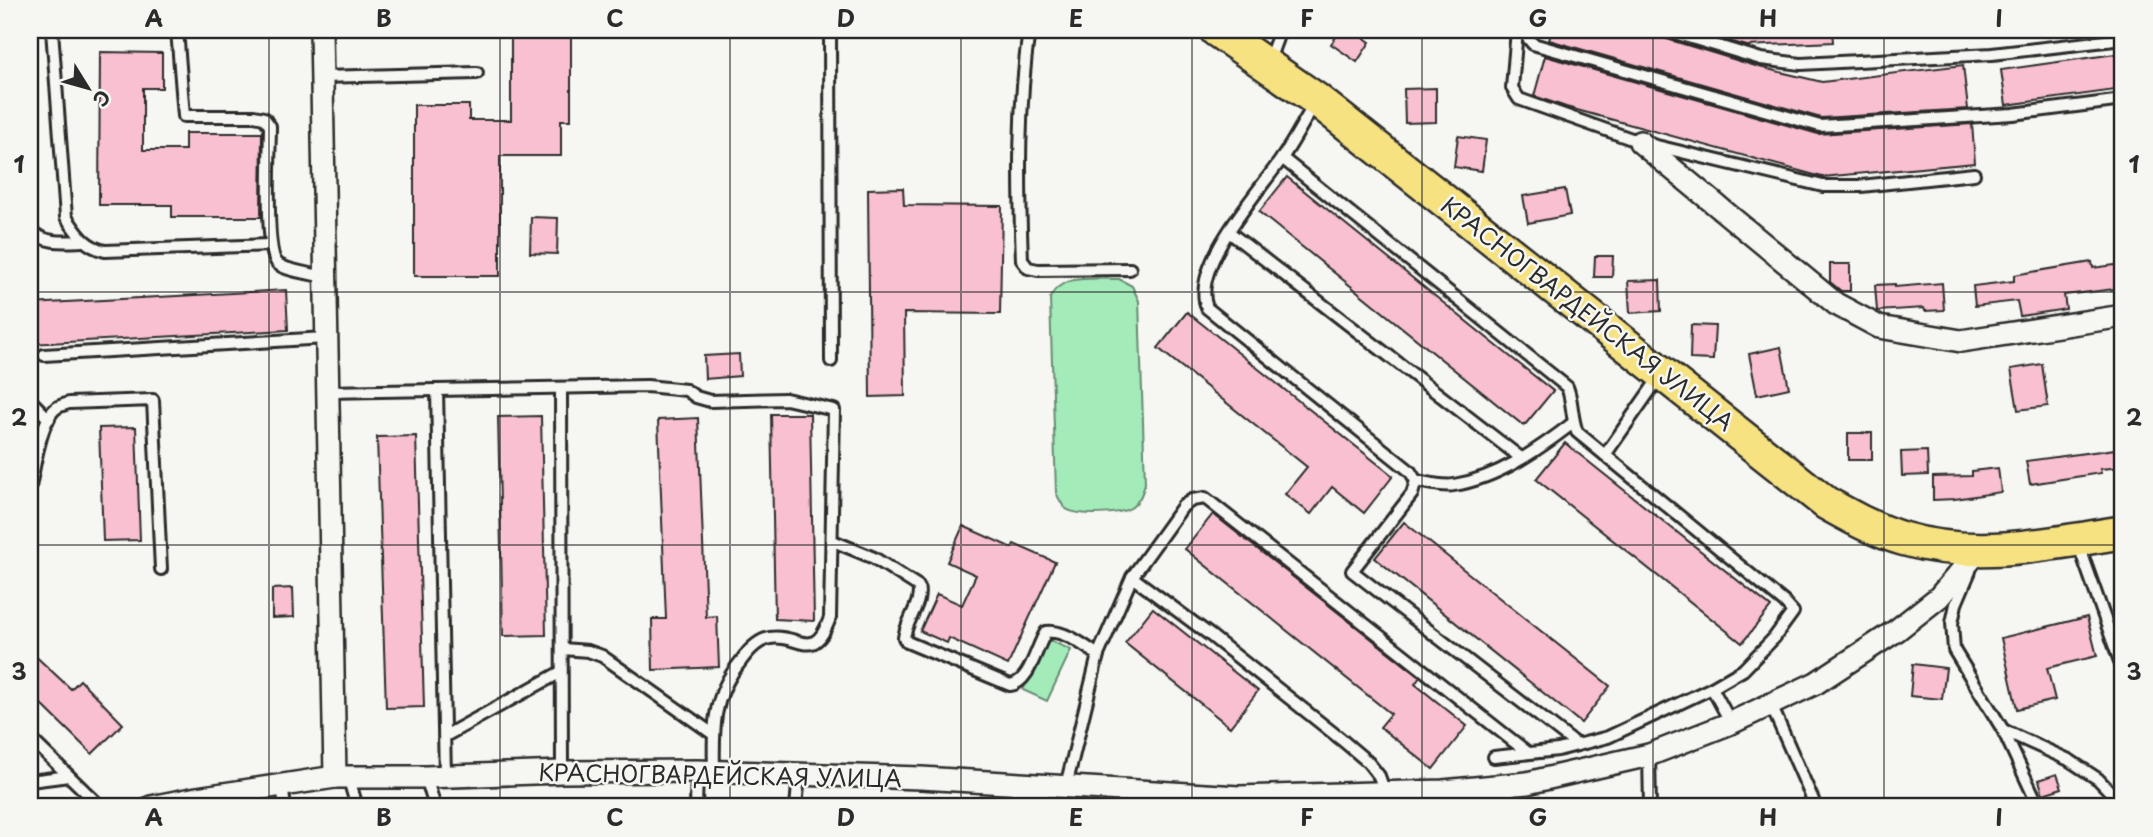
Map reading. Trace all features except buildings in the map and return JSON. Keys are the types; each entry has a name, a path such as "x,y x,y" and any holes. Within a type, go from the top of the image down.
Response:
{"main road":[{"name":"КРАСНОГВАРДЕЙСКАЯ УЛИЦА","path":"1216,30 1317,100 1826,503 1864,524 1904,539 1942,548 1979,550 2077,540 2123,532"}],"street":[{"path":"321,30 326,392 342,776"},
{"path":"1640,142 1836,304 1878,327 1961,341 2123,316"},
{"name":"КРАСНОГВАРДЕЙСКАЯ УЛИЦА","path":"151,807 200,802 342,776 435,777 562,772 706,772 921,778 1066,786 1239,802 1311,801 1385,793 1443,795 1527,783 1649,755 1771,705 1816,683 1896,630 1939,597 1979,550"}],"lane":[{"path":"52,30 66,217 82,241 105,251 270,246"},
{"path":"177,30 184,116 264,118 270,126 272,257 279,265 325,277"},
{"path":"830,30 831,360"},
{"path":"1029,30 1022,81 1018,166 1022,260 1028,268 1038,270 1130,269"},
{"path":"1268,65 1280,30"},
{"path":"1519,30 1533,44 1820,126 2012,114 2123,100"},
{"path":"1519,30 1512,88 1518,99 1640,142 1823,186 1861,186 1974,174"},
{"path":"1665,30 1761,59 1801,64 1992,54 2123,39"},
{"path":"321,77 477,73"},
{"path":"1317,100 1282,159 1243,208 1229,232 1210,269 1203,299 1207,308 1410,471 1416,481 1412,494 1352,571 1577,745"},
{"path":"1282,159 1567,387 1577,432 1793,612 1774,638 1743,670 1712,688 1608,737 1558,750 1494,757"},
{"path":"30,230 37,237 57,242 82,241"},
{"path":"1229,232 1521,458"},
{"path":"44,355 326,338"},
{"path":"1605,455 1662,373"},
{"path":"326,392 647,386 686,390 696,397 710,401 786,399 834,410 830,618 825,631 815,642 803,645 770,638 756,644 730,673 715,712 706,772 696,807"},
{"path":"561,389 562,772"},
{"path":"435,807 435,777 444,736 437,390"},
{"path":"30,400 49,419"},
{"path":"30,487 43,432 58,407 69,403 153,400 161,569"},
{"path":"1416,481 1452,486 1503,469 1546,444 1573,423"},
{"path":"1066,786 1098,655 1132,577 1184,506 1192,500 1205,498 1527,752"},
{"path":"2077,540 2123,670"},
{"path":"833,541 874,558 918,586 919,597 904,631 907,642 1010,685 1019,683 1046,632 1057,633 1098,655"},
{"path":"1979,550 1956,604 1952,623 1954,650 2003,730 2039,807"},
{"path":"1132,577 1210,635 1368,762 1379,776 1385,793"},
{"path":"563,649 588,651 602,656 713,734"},
{"path":"444,736 561,672"},
{"path":"1712,688 1731,723"},
{"path":"1771,705 1816,807"},
{"path":"2003,730 2035,743 2083,769 2098,779 2123,805"},
{"path":"30,738 100,807"},
{"path":"1649,755 1650,807"},
{"path":"796,807 799,775"},
{"path":"30,781 69,776"},
{"path":"342,776 356,807"},
{"path":"282,785 285,807"}],"green space":[{"path":"1090,278 1119,279 1132,286 1139,301 1145,483 1139,499 1126,510 1098,514 1079,513 1065,508 1056,493 1050,298 1062,284 1070,281"},
{"path":"1047,639 1071,650 1047,701 1023,690"}]}
